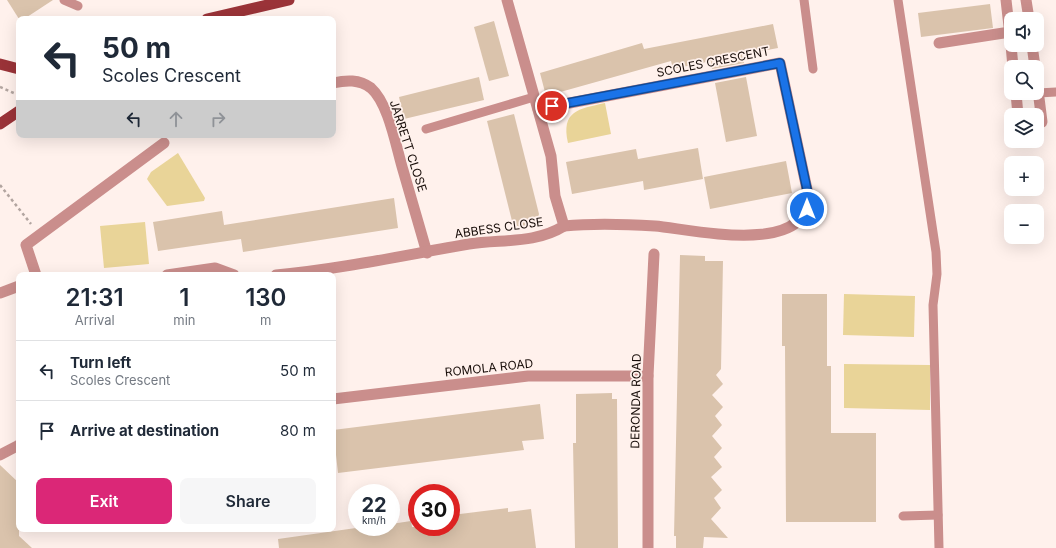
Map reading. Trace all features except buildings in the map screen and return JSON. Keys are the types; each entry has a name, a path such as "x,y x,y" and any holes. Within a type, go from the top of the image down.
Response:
{"main road":[{"path":"220,16 289,0"},
{"path":"0,64 16,68"},
{"path":"0,124 16,114"}],"street":[{"name":"ABBESS CLOSE","path":"305,272 488,242 540,237 564,226 555,196 551,156 507,0"},
{"path":"1006,0 1008,12"},
{"path":"1026,0 1028,12"},
{"path":"939,43 1004,33"},
{"name":"SCOLES CRESCENT","path":"538,109 780,63 808,194 807,209 798,220 775,232 737,235 655,226 590,223 564,226"},
{"name":"JARRETT CLOSE","path":"336,83 352,80 361,82 371,88 379,98 389,122 427,253"},
{"path":"35,272 26,245 164,143"},
{"name":"DERONDA ROAD","path":"648,548 648,376 654,254"},
{"path":"188,272 215,268 226,272"},
{"path":"0,293 16,287"},
{"name":"ROMOLA ROAD","path":"336,399 528,376 648,376"},
{"path":"0,455 16,447"}],"lane":[{"path":"64,0 78,6"},
{"path":"804,0 813,69"},
{"path":"898,0 936,252 937,274 933,305 939,548"},
{"path":"1044,89 1056,92"},
{"path":"426,129 534,97"},
{"path":"903,516 938,515"}],"path":[{"path":"0,86 16,94"},
{"path":"0,185 40,235"}],"shaded area":[{"path":"605,103 611,134 568,143 566,132 567,124 574,113 587,107"},
{"path":"178,153 205,198 204,201 167,206 147,179 151,172"},
{"path":"145,222 149,264 104,268 100,226"},
{"path":"844,294 915,296 914,337 843,335"},
{"path":"844,364 930,365 930,410 844,408"}],"route":[{"path":"552,106 780,63 808,194 807,209"}]}
